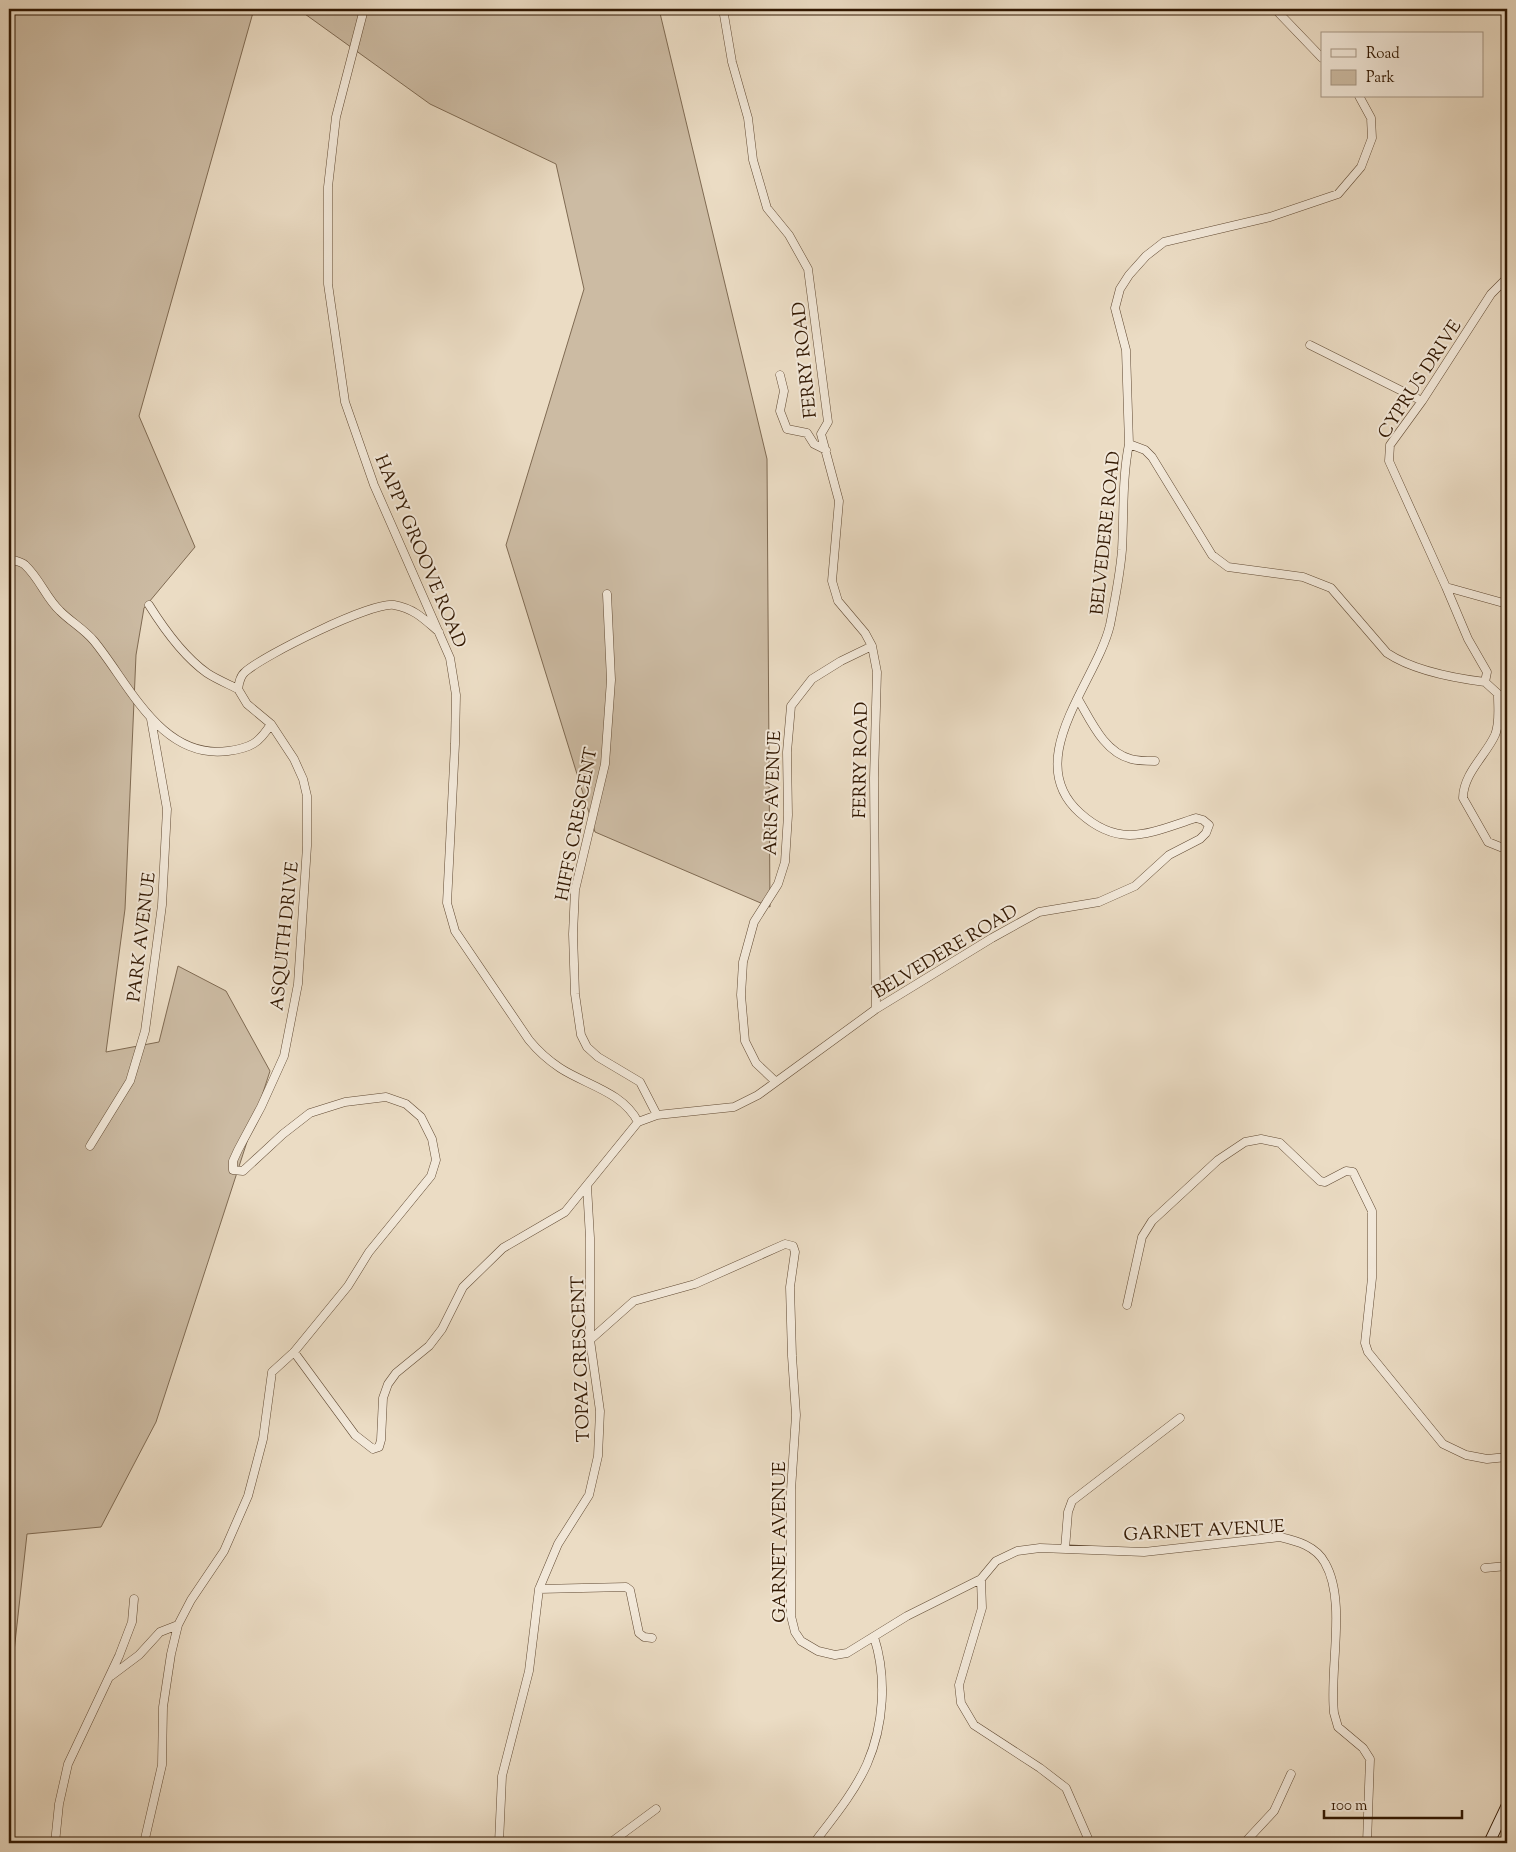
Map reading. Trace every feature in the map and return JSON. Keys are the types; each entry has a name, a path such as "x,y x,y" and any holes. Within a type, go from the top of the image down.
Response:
{"main road":[{"path":"1489,1843 1507,1805"}],"street":[{"name":"HAPPY GROOVE ROAD","path":"364,9 336,117 328,187 328,284 345,402 374,485 450,658 456,695 454,796 447,903 455,931 529,1040 541,1054 561,1069 625,1103 638,1122"},
{"name":"FERRY ROAD","path":"723,9 732,62 748,118 754,160 768,208 789,235 808,269 828,422 821,434 839,501 832,581 838,601 872,646 877,672 874,778 876,1009"},
{"path":"1275,9 1321,57"},
{"path":"1129,444 1126,350 1115,308 1120,289 1129,275 1146,256 1164,242 1270,217 1338,194 1361,168 1372,138 1371,118 1360,98"},
{"name":"CYPRUS DRIVE","path":"1446,587 1389,460 1390,444 1422,401 1491,294 1507,278"},
{"path":"1310,345 1422,401"},
{"path":"780,375 784,391 780,411 787,428 807,433 814,444 826,450"},
{"name":"BELVEDERE ROAD","path":"638,1122 657,1116 734,1107 758,1095 876,1009 992,938 1039,912 1099,902 1135,886 1169,856 1200,839 1206,833 1209,825 1203,820 1196,818 1151,834 1120,835 1094,826 1077,811 1064,791 1057,755 1078,699 1108,631 1115,599 1122,551 1124,469 1129,444 1145,450 1152,457 1207,547 1220,562 1228,567 1303,577 1317,581 1330,588 1394,658 1428,670 1485,682"},
{"path":"9,559 24,564 35,576 52,603 94,641 151,719 181,743 194,748 216,752 242,749 261,740 271,724"},
{"path":"1446,587 1507,604"},
{"path":"1446,587 1468,639 1487,672 1485,682 1498,696 1507,702"},
{"name":"HIFFS CRESCENT","path":"607,594 611,680 605,764 576,890 573,934 575,994 581,1035 587,1047 598,1057 640,1082 657,1116"},
{"path":"149,605 165,629 199,666 206,672 238,689 244,672 278,652 373,608 392,605 416,612 439,632"},
{"name":"ARIS AVENUE","path":"776,1082 756,1063 745,1041 741,995 743,962 754,922 778,884 785,862 788,815 787,752 791,706 812,679 841,660 872,646"},
{"name":"ASQUITH DRIVE","path":"238,689 248,704 271,724 294,759 303,779 307,796 307,846 298,984 284,1056 261,1107 238,1150 233,1162 233,1170 243,1171 283,1134 310,1113 345,1102 386,1097 406,1104 420,1117 432,1139 436,1160 430,1176 369,1252 348,1286 294,1352"},
{"path":"1498,696 1498,725 1467,780 1464,798 1488,842 1503,848"},
{"path":"1078,699 1101,736 1113,751 1131,759 1155,761"},
{"name":"PARK AVENUE","path":"90,1146 130,1081 145,1031 162,905 167,809 151,719"},
{"path":"144,1843 162,1765 163,1707 170,1654 178,1626 191,1600 224,1551 248,1496 263,1439 272,1372 294,1352 356,1435 367,1446 373,1449 379,1447 382,1440 383,1398 388,1384 396,1373 429,1346 442,1329 463,1286 503,1248 565,1212 638,1122"},
{"path":"1126,1305 1142,1237 1152,1221 1218,1160 1245,1142 1261,1139 1280,1143 1320,1181 1325,1182 1346,1171 1353,1172 1372,1211 1372,1278 1365,1343 1368,1352 1443,1444 1466,1455 1487,1459 1507,1457"},
{"name":"TOPAZ CRESCENT","path":"499,1843 502,1776 529,1671 539,1589 558,1544 589,1495 598,1456 600,1412 590,1340 591,1254 587,1186"},
{"name":"GARNET AVENUE","path":"590,1340 634,1301 695,1284 785,1244 793,1246 795,1252 790,1287 796,1414 791,1490 791,1616 800,1642 818,1651 835,1655 847,1653 907,1616 981,1579 996,1562 1017,1551 1040,1548 1144,1552 1280,1537 1300,1541 1314,1551 1325,1563 1335,1595 1334,1713 1338,1727 1367,1752 1370,1758 1367,1843"},
{"path":"1065,1549 1068,1512 1072,1501 1180,1418"},
{"path":"1486,1568 1507,1566"},
{"path":"981,1579 982,1608 959,1685 961,1703 974,1724 1040,1768 1066,1788 1090,1843"},
{"path":"539,1589 627,1587 630,1590 639,1633 644,1637 652,1638"},
{"path":"55,1843 68,1764 132,1622 134,1598"},
{"path":"106,1681 139,1655 160,1632 178,1626"},
{"path":"814,1843 855,1787 867,1763 881,1714 879,1653 874,1637"},
{"path":"1248,1843 1247,1840 1250,1834 1274,1811 1291,1774"},
{"path":"610,1843 656,1809"}],"green space":[{"path":"9,9 254,9 139,416 195,547 144,608 136,655 125,909 106,1052 159,1042 178,966 226,991 270,1071 156,1422 101,1527 27,1534 9,1697 9,206 11,203"},
{"path":"298,9 659,9 767,459 770,907 595,832 506,545 584,289 556,164 430,104"}]}
